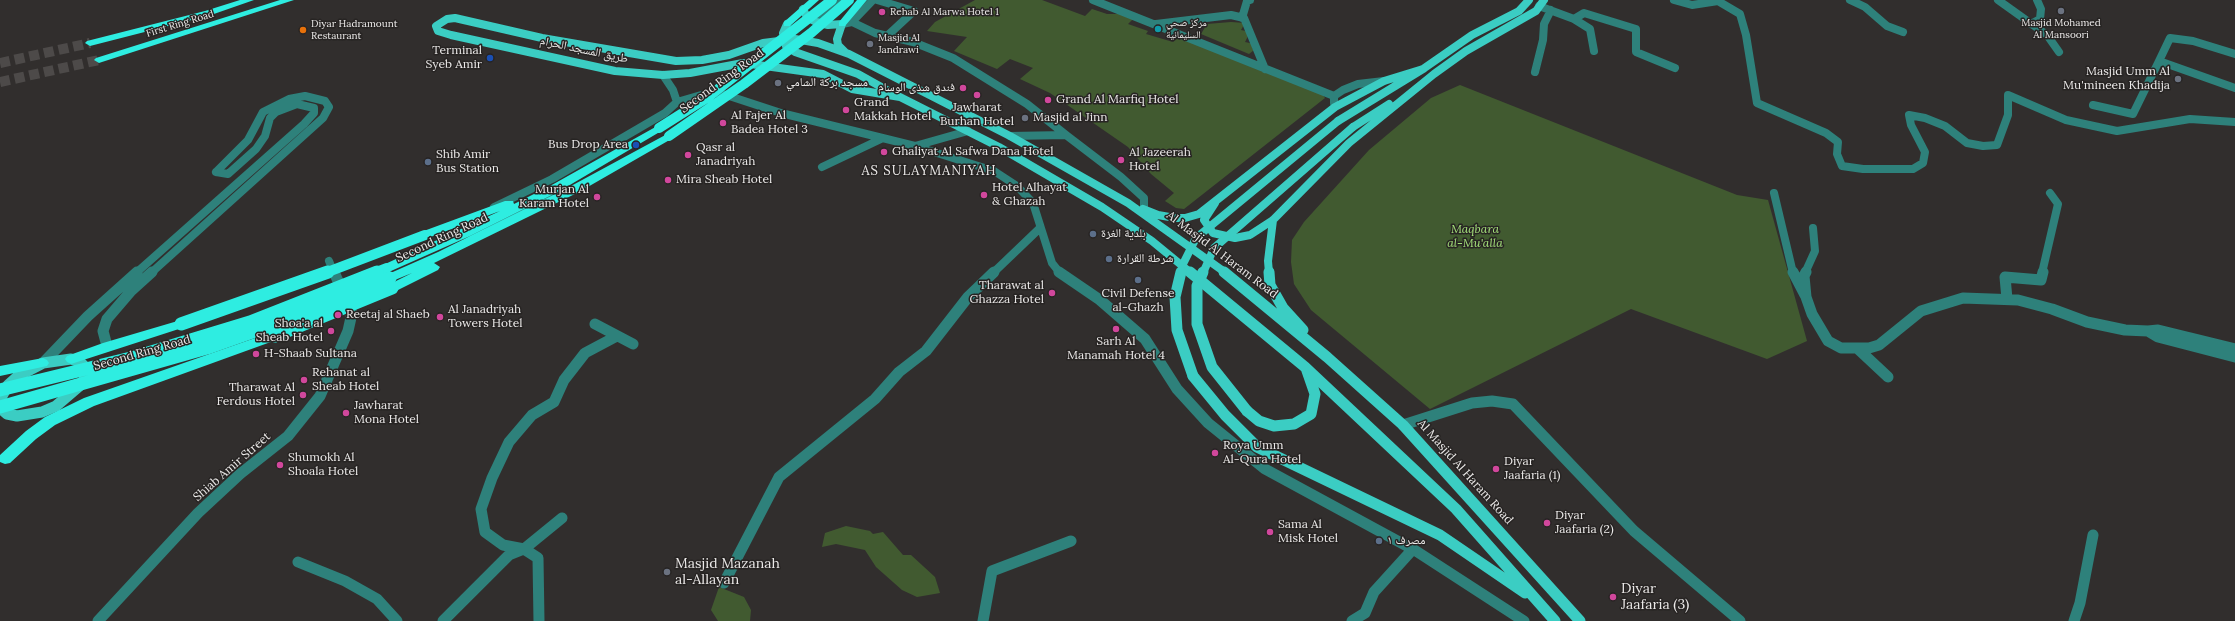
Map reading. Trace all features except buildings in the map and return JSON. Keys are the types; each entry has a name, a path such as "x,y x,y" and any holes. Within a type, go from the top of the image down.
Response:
{"highway":[{"name":"First Ring Road","path":"90,43 208,13 249,0"},
{"name":"First Ring Road","path":"99,60 289,0"},
{"path":"787,24 814,0"},
{"name":"Second Ring Road","path":"0,390 135,357 250,322 312,299 390,278 466,233 554,189 659,128 708,97 805,23 832,0"},
{"name":"Second Ring Road","path":"0,406 220,344 300,315 490,239 669,136 750,79 811,33 849,0"},
{"path":"842,24 862,0"},
{"path":"71,359 107,346 181,324 313,278 480,214 554,189"},
{"path":"5,459 50,421 89,402 275,336 390,278"},
{"path":"0,370 43,363"}],"main road":[{"path":"1529,0 1519,11 1472,36 1423,69 1338,121 1196,238 1184,264 1175,297 1177,330 1193,376 1225,415 1257,447 1440,535 1540,603"},
{"path":"1305,367 1315,394 1311,414 1294,424 1274,426 1259,421 1247,411 1212,367 1197,324 1197,286 1214,248 1353,127 1434,74 1466,51 1511,27 1536,11 1542,3"},
{"path":"803,9 807,17 816,22 828,25 842,24 837,39 838,45 844,52"},
{"name":"طريق المسجد الحرام","path":"763,43 729,55 702,60 676,60 542,38 455,18 440,22 436,26 438,31 451,35 615,71 663,75 690,73 743,63 823,74 852,89 900,97"},
{"path":"787,24 783,33 786,46 795,52 828,62 858,74 999,147 1102,207 1152,241 1305,367 1456,509 1555,621"},
{"path":"763,43 787,24"},
{"name":"Al Masjid Al Haram Road","path":"763,43 795,39 818,43 844,52 1010,136 1128,203 1239,283 1327,357 1403,425 1580,621"},
{"path":"828,62 826,58 828,54 844,52"},
{"path":"1128,203 1158,215 1185,218 1199,214 1215,203 1335,107 1384,81 1423,69"},
{"path":"1215,203 1204,220 1213,232 1235,238 1250,235 1273,220 1349,143 1434,74"},
{"path":"1273,220 1268,261 1270,284 1283,308 1327,357"},
{"path":"0,400 8,385 18,376 43,363 71,359 80,362 85,367 86,374 84,382 68,399 56,406 42,412 17,416 7,414 1,409 0,406"},
{"path":"5,459 56,406"}],"street":[{"path":"816,22 840,0"},
{"path":"852,22 873,0"},
{"path":"877,0 914,11 887,36"},
{"path":"1093,0 1334,96 1358,84 1384,81"},
{"path":"1250,0 1247,1 1242,18 1265,69"},
{"path":"1850,0 1865,7 1886,26 1903,32"},
{"path":"1998,0 2047,35 2059,52"},
{"path":"2031,24 2040,19 2041,9 2037,0"},
{"path":"1679,1 1692,5 1718,1 1740,14 1746,35 1757,103 1788,118 1826,133 1838,142 1837,154 1842,166 1863,169 1913,168 1923,163 1925,152 1911,125 1909,115 1925,118 1945,126 1967,143 1983,146 1997,146 2008,115 2008,95 2066,120 2117,131 2190,119 2235,122"},
{"path":"1542,3 1551,10 1574,19 1590,29 1594,51"},
{"path":"1536,72 1536,59 1543,40 1544,24 1551,10"},
{"path":"1574,19 1584,13 1636,29 1636,52 1675,68"},
{"path":"1154,25 1231,15 1242,18"},
{"path":"842,24 852,22 887,36 913,42 953,58 1028,104 1066,135 1121,176 1144,198 1144,210"},
{"path":"2093,105 2133,114 2170,38 2193,41 2235,54"},
{"path":"2160,61 2235,88"},
{"path":"663,75 673,90 677,102"},
{"path":"480,214 552,179 665,113 677,102 708,93 720,93 781,113 881,139 915,146 994,171 1017,186 1033,203 1052,263 1057,271 1100,300 1145,339 1177,389 1208,423 1265,469 1413,549 1524,621"},
{"path":"43,363 88,316 304,124 314,113 314,108 297,104 285,107 276,112 270,118 265,136 256,149 228,174 216,172 237,153 248,140 256,122 268,109 289,98 305,96 325,101 329,107 323,118 131,291 107,319 103,331 107,346"},
{"path":"1334,96 1335,107"},
{"path":"915,146 968,131"},
{"path":"1010,136 1066,135"},
{"path":"822,168 881,139"},
{"path":"1774,193 1794,277 1806,297 1812,314 1828,341 1841,348 1857,348 1879,344 1921,311 1963,298 2007,299 2052,309 2087,322 2125,330 2158,330 2235,349"},
{"path":"2007,299 2005,277 2041,280 2058,204 2050,193"},
{"path":"724,583 779,477 875,399 899,372 926,351 968,297 1040,228"},
{"path":"1806,297 1804,276 1815,251 1813,228"},
{"name":"Shiab Amir Street","path":"98,621 198,513 240,474 288,436 320,396 348,331 352,313 330,261"},
{"path":"594,324 633,344"},
{"path":"2148,331 2158,337 2235,357"},
{"path":"539,621 538,558 524,549 503,545 485,532 481,509 492,478 510,442 532,415 554,402 564,380 585,353 617,336"},
{"path":"1857,348 1888,377"},
{"path":"1403,425 1472,403 1492,401 1513,404 1634,531 1740,621"},
{"path":"443,621 509,555 524,549 562,518"},
{"path":"2074,621 2080,603 2093,535"},
{"path":"983,621 992,571 1071,541"},
{"path":"1352,621 1365,613 1374,592 1413,549"},
{"path":"298,562 345,581 377,599 397,621"}],"green space":[{"path":"975,0 1042,0 1085,16 1092,9 1107,14 1124,14 1134,18 1128,24 1148,31 1146,34 1173,42 1181,36 1321,92 1325,98 1184,209 1176,208 1165,201 1174,193 1151,174 1128,147 1050,93 1020,79 1033,68 1010,59 997,69 954,51 967,37 927,31 935,22"},
{"path":"1231,22 1245,23 1241,30 1250,32 1245,42 1254,44 1252,48 1254,50 1249,54 1201,34 1207,24"},
{"name":"Maqbara al-Mu'alla","path":"1460,85 1737,195 1768,200 1807,341 1767,359 1631,309 1430,409 1311,310 1294,284 1291,262 1292,240 1304,222 1369,150 1431,98"},
{"path":"846,526 870,531 873,534 883,532 903,555 911,555 935,577 940,593 917,597 902,590 876,567 865,550 836,544 822,547 825,533"},
{"path":"719,587 744,597 751,610 750,621 718,621 711,610"}],"tunnel":[{"path":"0,63 90,43"},
{"path":"0,82 99,60"}],"place":[{"name":"Masjid Mohamed Al Mansoori","path":"2061,11"},
{"name":"Rehab Al Marwa Hotel 1","path":"882,12"},
{"name":"مركز صحي السليمانية","path":"1158,29"},
{"name":"Diyar Hadramount Restaurant","path":"303,30"},
{"name":"Masjid Al Jandrawi","path":"870,44"},
{"name":"Terminal Syeb Amir","path":"490,58"},
{"name":"Masjid Umm Al Mu'mineen Khadija","path":"2178,79"},
{"name":"مسجد بركة الشامي","path":"778,83"},
{"name":"فندق شذى الوسام","path":"963,88"},
{"name":"Jawharat Burhan Hotel","path":"977,95"},
{"name":"Grand Al Marfiq Hotel","path":"1048,100"},
{"name":"Grand Makkah Hotel","path":"846,110"},
{"name":"Masjid al Jinn","path":"1025,118"},
{"name":"Al Fajer Al Badea Hotel 3","path":"723,123"},
{"name":"Bus Drop Area","path":"636,145"},
{"name":"Ghaliyat Al Safwa Dana Hotel","path":"884,152"},
{"name":"Qasr al Janadriyah","path":"688,155"},
{"name":"Al Jazeerah Hotel","path":"1121,160"},
{"name":"Shib Amir Bus Station","path":"428,162"},
{"name":"Mira Sheab Hotel","path":"668,180"},
{"name":"Hotel Alhayat & Ghazah","path":"984,195"},
{"name":"Murjan Al Karam Hotel","path":"597,197"},
{"name":"بلدية الغزة","path":"1093,234"},
{"name":"شرطة القرارة","path":"1109,259"},
{"name":"Civil Defense al-Ghazh","path":"1138,280"},
{"name":"Tharawat al Ghazza Hotel","path":"1052,293"},
{"name":"Reetaj al Shaeb","path":"338,315"},
{"name":"Al Janadriyah Towers Hotel","path":"440,317"},
{"name":"Sarh Al Manamah Hotel 4","path":"1116,329"},
{"name":"Shoa'a al Sheab Hotel","path":"331,331"},
{"name":"H-Shaab Sultana","path":"256,354"},
{"name":"Rehanat al Sheab Hotel","path":"304,380"},
{"name":"Tharawat Al Ferdous Hotel","path":"303,395"},
{"name":"Jawharat Mona Hotel","path":"346,413"},
{"name":"Roya Umm Al-Qura Hotel","path":"1215,453"},
{"name":"Shumokh Al Shoala Hotel","path":"280,465"},
{"name":"Diyar Jaafaria (1)","path":"1496,469"},
{"name":"Diyar Jaafaria (2)","path":"1547,523"},
{"name":"Sama Al Misk Hotel","path":"1270,532"},
{"name":"مصرف ١","path":"1379,541"},
{"name":"Masjid Mazanah al-Allayan","path":"667,572"},
{"name":"Diyar Jaafaria (3)","path":"1613,597"}],"district":[{"name":"AS SULAYMANIYAH","path":"929,171"}]}
